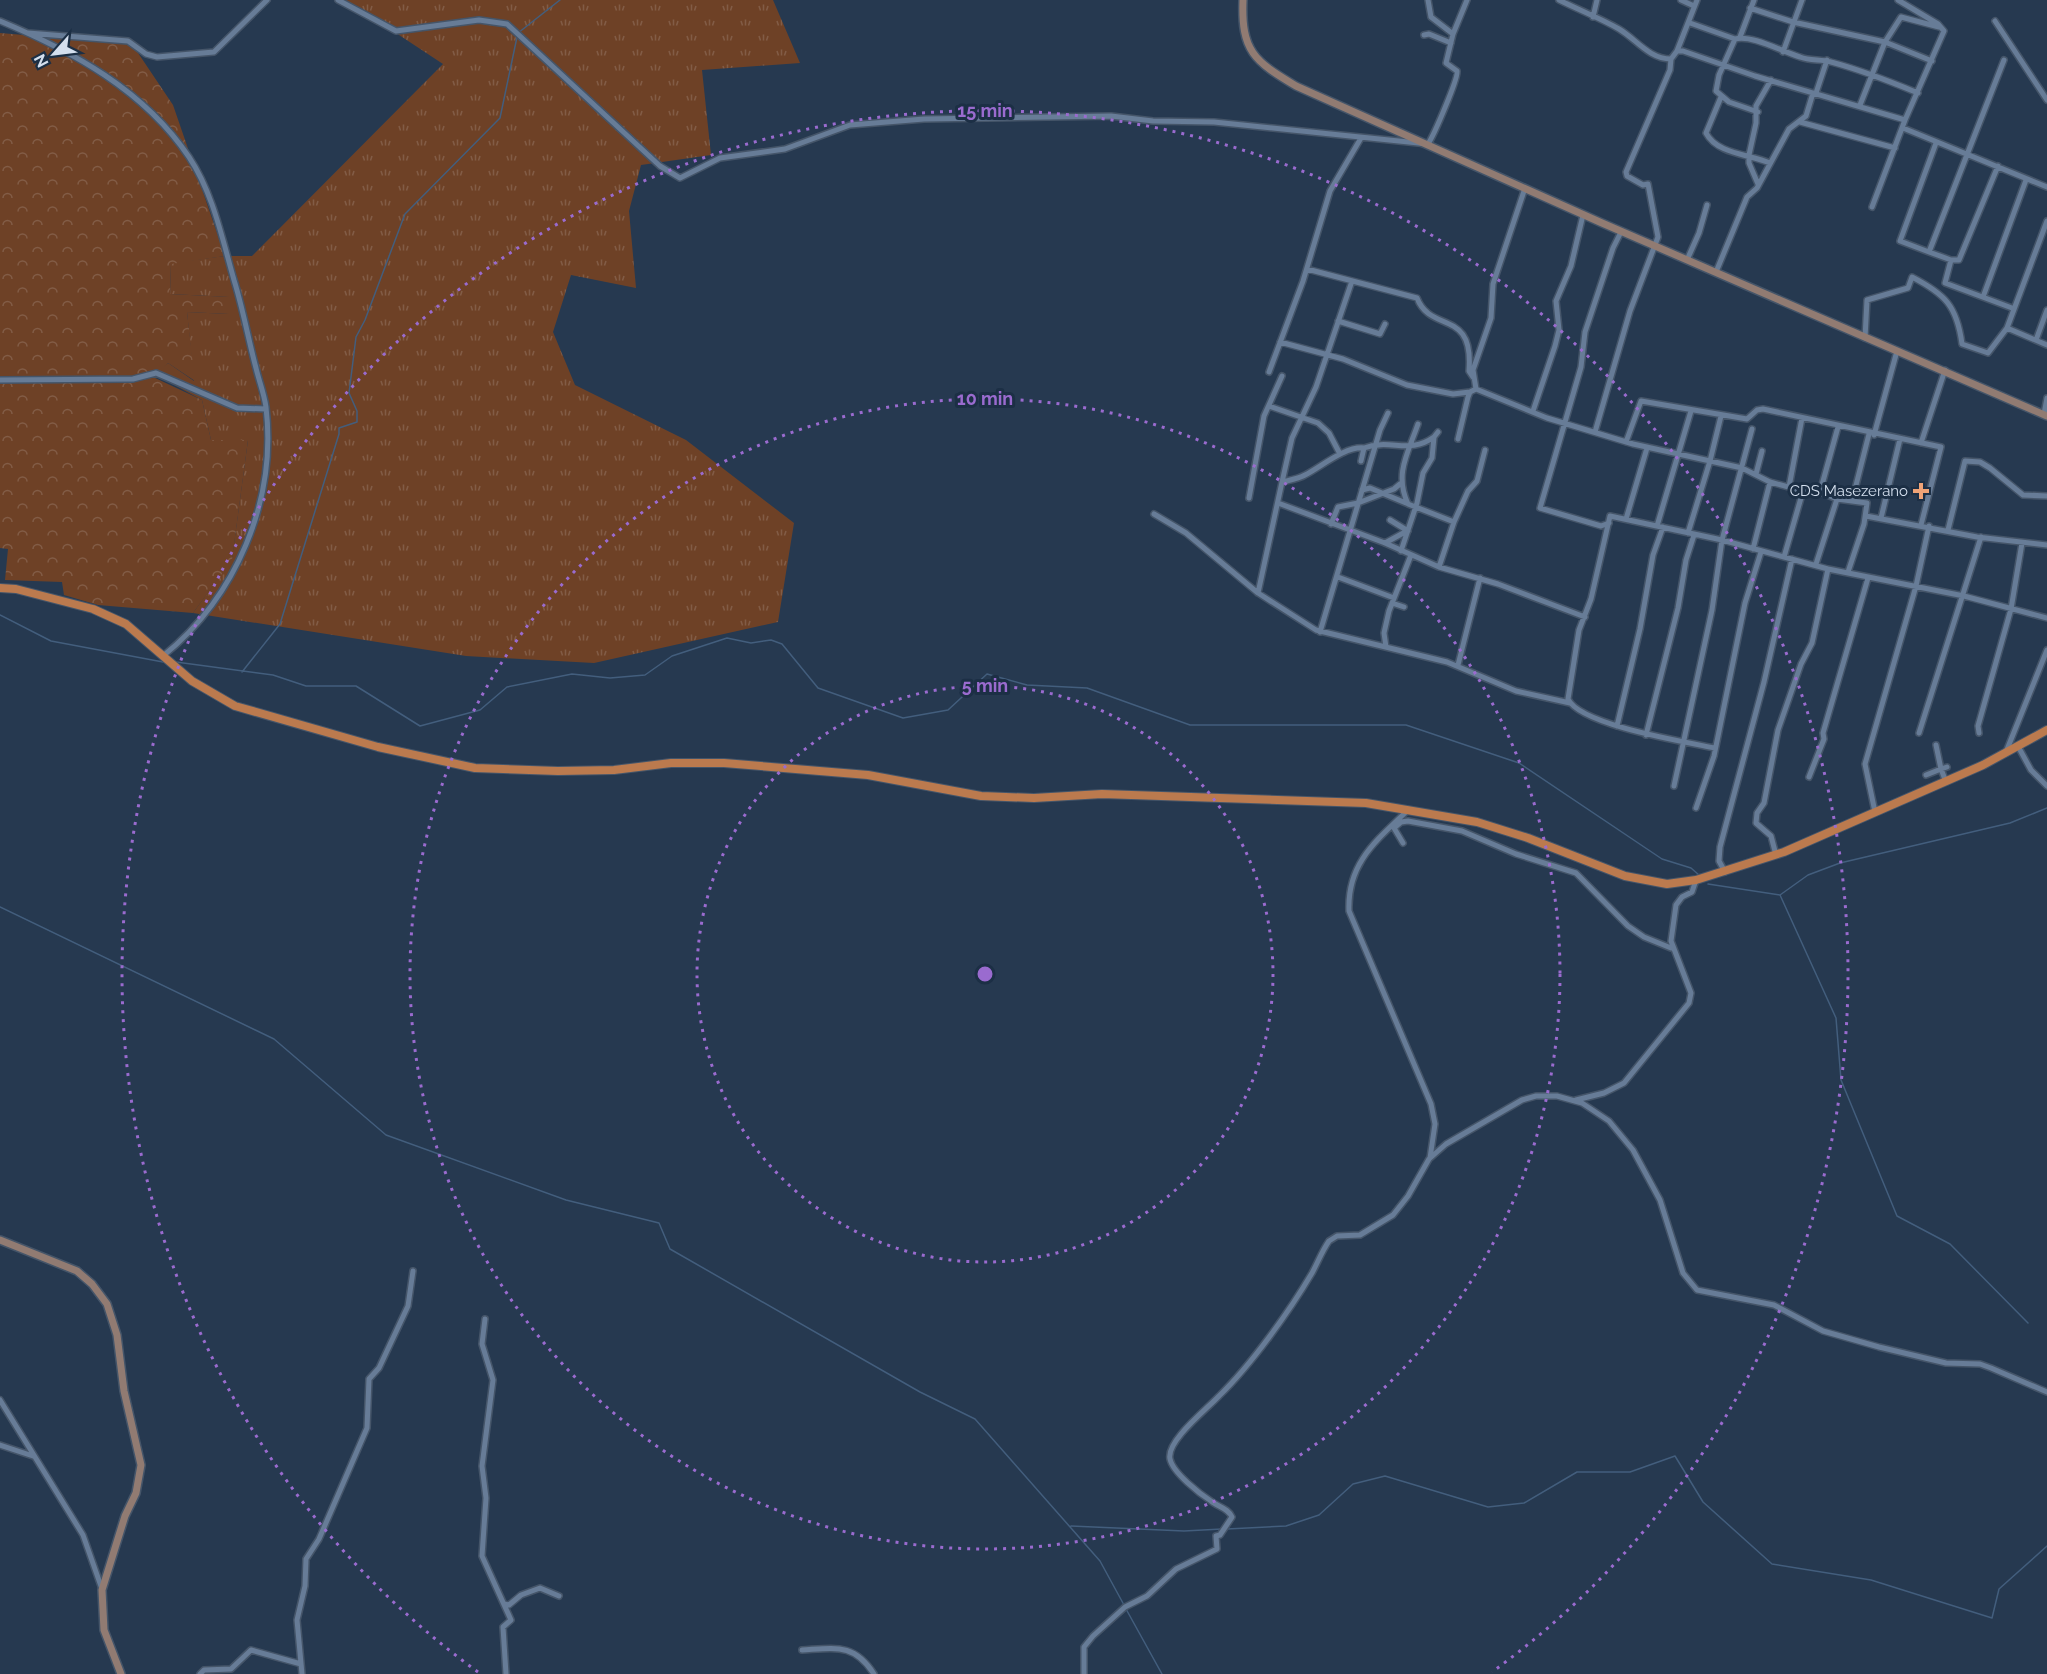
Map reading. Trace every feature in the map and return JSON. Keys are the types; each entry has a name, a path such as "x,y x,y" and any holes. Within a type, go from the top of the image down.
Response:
{"main road":[{"path":"1243,0 1242,29 1252,53 1265,65 1321,98 1621,232 2045,415"},
{"path":"0,588 16,589 93,609 126,624 203,689 235,706 378,747 476,768 558,771 614,770 671,763 724,763 868,775 981,796 1034,798 1102,794 1325,801 1408,809 1499,828 1640,880 1667,884 1696,880 1776,855 1946,782 2019,748 2047,730"},
{"path":"0,1240 77,1271 92,1284 107,1304 117,1335 124,1391 141,1465 136,1493 125,1516 102,1590 104,1630 122,1673"}],"street":[{"path":"23,33 128,41 146,54 157,57 214,52 267,0"},
{"path":"338,0 396,31 479,20 507,24 660,166 677,177 684,177 720,158 785,148 849,125 924,119 1111,116 1153,121 1214,122 1428,144 1442,120 1445,102 1459,75 1455,69 1446,64 1453,34 1467,0"},
{"path":"1428,0 1431,17 1453,34"},
{"path":"1559,0 1618,29 1648,51 1671,59"},
{"path":"1593,17 1597,0"},
{"path":"1681,0 1694,6"},
{"path":"1594,432 1630,311 1658,237 1648,184 1643,185 1627,176 1626,172 1670,70 1671,59 1690,23 1697,0"},
{"path":"1754,0 1716,87 1721,97 1758,112"},
{"path":"1783,52 1792,22 1802,0"},
{"path":"1898,0 1943,29"},
{"path":"1750,8 1792,22 1885,42 1932,61"},
{"path":"1860,105 1885,42 1898,20 1904,17 1943,29"},
{"path":"0,21 77,58 120,84 156,117 189,157 212,201 242,304 266,409 268,442 263,488 258,510 231,577 202,619 185,638 163,656"},
{"path":"1995,21 2047,100"},
{"path":"1690,23 1737,38 1777,47 1783,52 1812,60 1827,60 1872,74 1918,93"},
{"path":"1872,207 1943,29"},
{"path":"1424,35 1429,34 1451,43"},
{"path":"1677,51 1905,120"},
{"path":"1716,272 1748,197 1790,129 1806,116 1827,60"},
{"path":"1929,252 2004,60"},
{"path":"1758,184 1749,163 1749,154 1758,112 1756,105 1761,93 1771,80"},
{"path":"1721,97 1706,133 1712,144 1720,149 1749,154 1770,163"},
{"path":"1800,122 1895,148"},
{"path":"1903,128 2047,187"},
{"path":"1269,372 1306,269 1330,191 1361,138"},
{"path":"1936,142 1900,241 1951,260 1959,260 1998,166"},
{"path":"1983,297 2026,180"},
{"path":"1458,439 1473,391 1476,357 1491,318 1493,284 1525,188"},
{"path":"1687,260 1699,233 1707,205"},
{"path":"1533,411 1555,346 1558,330 1556,301 1571,266 1583,215"},
{"path":"1865,338 1867,300 1908,288 1912,277 1946,298 1959,322 1962,344 1988,353 2007,328 2012,308 2047,221"},
{"path":"1609,523 1601,526 1540,508 1581,367 1585,333 1613,248 1621,232"},
{"path":"1951,260 1946,283 2012,308"},
{"path":"1306,269 1417,298 1424,311 1455,327 1470,350 1469,371 1473,377"},
{"path":"1258,593 1292,438 1316,387 1352,281"},
{"path":"2036,340 2047,310"},
{"path":"1338,321 1380,334 1385,324"},
{"path":"2007,328 2047,345"},
{"path":"1280,342 1343,359 1407,385 1452,394 1473,391 1564,423 1647,448 1742,468 1770,482 1803,491 1820,492 1837,499 1867,502 1866,516 1848,573"},
{"path":"1852,501 1897,351"},
{"path":"1921,443 1945,370"},
{"path":"0,380 133,379 153,373 237,408 266,409"},
{"path":"1249,498 1269,406 1282,376"},
{"path":"2045,415 2047,398"},
{"path":"1626,442 1641,401 1747,419 1760,409 1941,447 1921,525"},
{"path":"1269,406 1318,423 1329,432 1340,454"},
{"path":"1617,726 1640,629 1653,555 1691,411"},
{"path":"1320,632 1362,490 1388,413"},
{"path":"1688,533 1721,416"},
{"path":"1790,487 1803,418"},
{"path":"1408,504 1400,484 1401,466 1418,424"},
{"path":"1820,492 1838,427"},
{"path":"1674,786 1712,610 1722,540 1752,429"},
{"path":"1282,482 1303,476 1340,454 1358,448 1377,444 1410,448 1436,434 1432,458 1423,473 1401,551"},
{"path":"1881,519 1900,439"},
{"path":"1361,461 1364,448"},
{"path":"1626,519 1647,448"},
{"path":"1439,567 1454,522 1468,491 1477,481 1485,450"},
{"path":"1756,474 1762,451"},
{"path":"1948,530 1965,461 1980,462 2023,495 2047,496"},
{"path":"1753,549 1770,482"},
{"path":"1331,524 1338,507 1358,503 1400,484"},
{"path":"1362,490 1371,488 1454,522"},
{"path":"1784,557 1803,491"},
{"path":"1816,564 1837,499"},
{"path":"1278,503 1385,543 1439,567 1480,578 1585,616"},
{"path":"1154,514 1186,533 1258,593 1320,632 1458,666 1516,691 1570,703 1579,711 1646,735 1716,748"},
{"path":"1570,703 1568,699 1575,646 1585,616 1610,516 1722,540 1828,569 1964,596 2047,618"},
{"path":"1866,516 1981,537 2047,545"},
{"path":"1390,520 1408,531"},
{"path":"1875,812 1865,764 1916,586 1929,526"},
{"path":"1385,543 1408,531"},
{"path":"1646,735 1678,608 1686,560 1694,535"},
{"path":"1919,733 1981,537"},
{"path":"1979,733 1978,726 2011,609 2022,543"},
{"path":"1696,808 1716,748 1745,603 1761,552"},
{"path":"1386,647 1384,633 1393,600 1411,555"},
{"path":"1725,872 1719,861 1720,847 1764,682 1792,559"},
{"path":"1776,855 1771,836 1756,823 1757,813 1764,803 1778,730 1801,664 1812,642 1828,569"},
{"path":"1338,577 1393,600 1404,607"},
{"path":"1458,666 1480,578"},
{"path":"1809,777 1824,740 1823,734 1868,578"},
{"path":"2005,754 2047,650"},
{"path":"1936,745 1946,782"},
{"path":"2019,748 2031,770 2047,786"},
{"path":"1926,775 1944,768"},
{"path":"1408,809 1366,852 1350,883 1349,911 1431,1104 1435,1124 1429,1159"},
{"path":"1403,843 1394,828 1401,822 1408,821 1461,831 1516,854 1576,873 1583,882 1596,890 1628,926 1644,937 1671,948"},
{"path":"1084,1674 1084,1647 1093,1636 1125,1606 1147,1596 1176,1569 1217,1549 1216,1536 1220,1535 1232,1517 1230,1513 1210,1501 1176,1471 1169,1459 1171,1448 1186,1427 1221,1394 1287,1312 1329,1241 1337,1236 1360,1235 1393,1215 1408,1196 1429,1159 1446,1144 1522,1100 1546,1096 1576,1100 1604,1093 1624,1083 1683,1012 1691,993 1671,948 1676,905 1682,897 1692,892 1696,880"},
{"path":"1576,1100 1609,1121 1643,1165 1660,1200 1683,1273 1697,1290 1774,1305 1823,1331 1879,1347 1930,1360 1991,1368 2047,1392"},
{"path":"302,1674 297,1620 305,1586 306,1559 319,1539 364,1435 369,1418 369,1379 379,1368 407,1309 413,1271"},
{"path":"485,1319 482,1344 493,1380 481,1477 486,1498 482,1554 502,1603 512,1620 503,1627 506,1674"},
{"path":"0,1400 83,1535 102,1590"},
{"path":"0,1445 34,1456"},
{"path":"502,1603 509,1605 520,1596 540,1588 559,1596"},
{"path":"802,1650 826,1649 853,1652 863,1659 874,1674"},
{"path":"200,1674 204,1670 231,1669 251,1650 301,1664"}],"green space":[{"path":"346,0 773,0 800,63 702,70 711,155 641,165 629,211 636,288 571,275 553,332 575,385 686,440 794,523 778,622 594,663 466,656 193,613 232,559 248,440 211,440 202,400 154,374 168,363 194,381 187,312 229,314 229,297 170,294 171,263 225,256 252,256 443,64"},
{"path":"0,33 132,44 173,105 225,256 171,264 170,294 230,297 229,314 187,312 195,381 168,363 153,377 202,400 211,440 248,440 232,560 193,613 98,605 64,595 62,582 5,580 8,549 0,548"}],"waterway":[{"path":"518,33 560,0"},
{"path":"242,672 280,624 339,428 357,422 357,411 349,393 356,337 365,320 405,214 500,118 517,37"},
{"path":"0,615 51,641 163,662"},
{"path":"176,662 273,675 306,686 356,686 420,726 480,710 507,687 572,674 610,678 645,675 672,656 727,638 751,643 771,640 782,644 818,688 903,718 948,710 987,674 1027,685 1087,688 1190,725 1406,725 1519,763 1662,859 1691,868 1699,875"},
{"path":"1780,895 1808,875 1840,863 2010,823 2047,808"},
{"path":"1708,884 1780,895 1836,1018 1841,1080 1897,1216 1950,1244 2028,1323"},
{"path":"0,907 274,1039 386,1135 566,1200 659,1223 670,1249 920,1392 975,1419 1100,1561 1124,1605"},
{"path":"1227,1529 1286,1526 1319,1515 1353,1484 1385,1476 1488,1507 1524,1503 1577,1472 1630,1472 1675,1456 1703,1502 1772,1564 1871,1580 1992,1618 1999,1589 2047,1546"},
{"path":"1071,1526 1184,1531 1222,1529"},
{"path":"1126,1609 1162,1674"}],"place":[{"name":"CDS Masezerano","path":"1921,491"}]}
